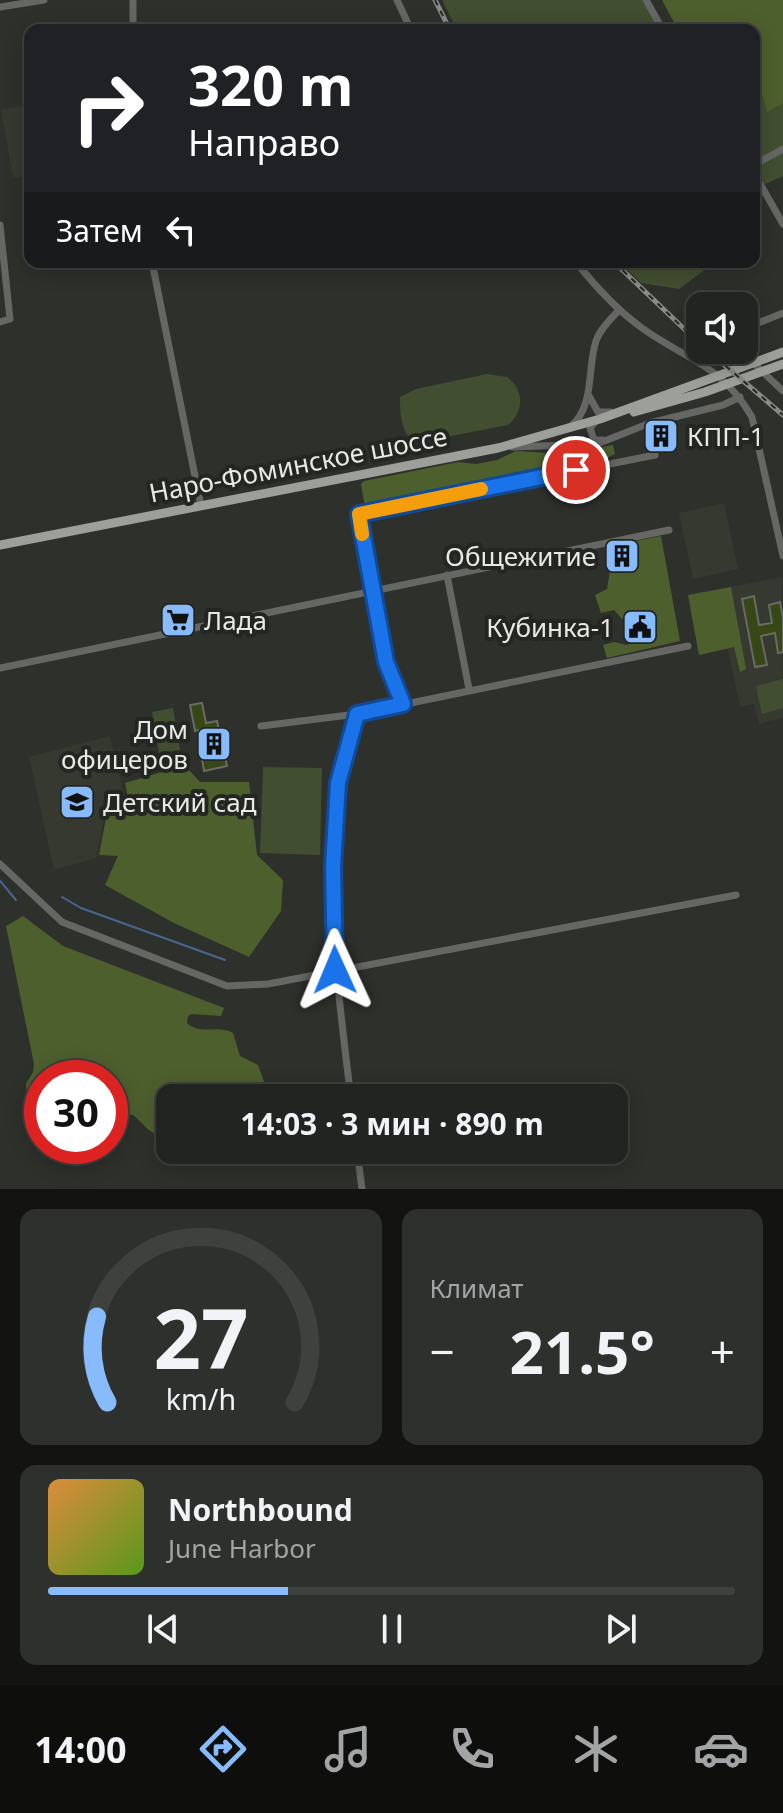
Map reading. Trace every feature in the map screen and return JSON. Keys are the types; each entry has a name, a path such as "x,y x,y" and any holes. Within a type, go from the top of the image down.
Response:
{"main road":[{"name":"Наро-Фоминское шоссе","path":"601,419 783,352"},
{"name":"Наро-Фоминское шоссе","path":"0,545 498,448 705,392 779,365"}],"street":[{"path":"0,7 44,0"},
{"path":"133,0 133,24"},
{"path":"397,0 408,24"},
{"path":"646,0 660,24"},
{"path":"760,162 783,149"},
{"path":"760,184 783,224"},
{"path":"0,225 10,319 0,322"},
{"path":"153,268 201,506"},
{"path":"581,268 619,310 662,341 717,373 740,397 752,417 783,556"},
{"path":"566,430 580,417 597,337 619,310"},
{"path":"758,323 783,313"},
{"path":"754,364 783,391"},
{"path":"588,390 591,404 598,412 625,409"},
{"path":"498,448 583,446 650,423 723,405 740,397"},
{"path":"601,419 590,428 591,437 609,439"},
{"path":"403,704 386,662 359,514 655,455"},
{"path":"0,668 669,530"},
{"path":"447,575 469,689"},
{"path":"261,726 357,714 688,646"},
{"path":"349,1084 335,970 333,867 338,783 357,714"},
{"path":"0,864 62,922 227,986 268,984 736,895"},
{"path":"359,1164 362,1189"}],"shaded area":[{"path":"24,105 24,176 13,178 1,110"},
{"path":"724,503 738,569 693,579 679,513"},
{"path":"782,577 783,718 759,724 754,704 740,707 728,649 699,655 688,595"},
{"name":"Детский сад","path":"110,736 125,798 107,805 96,858 54,870 29,757"}],"green space":[{"path":"442,0 642,0 656,24 454,24"},
{"path":"662,0 783,0 783,103 767,112 760,87 760,24 675,24"},
{"path":"783,0 783,176 765,184 760,176 760,24 721,24"},
{"path":"626,268 707,268 679,289 641,283"},
{"path":"487,374 507,377 517,388 519,407 508,425 415,443 410,439 402,423 400,397 416,389"},
{"path":"613,445 615,454 603,460 369,510 365,508 361,484 364,481 458,462 476,464 497,460 516,451 564,454"},
{"path":"661,536 680,641 607,658 603,645 614,642 626,645 654,639 656,628 649,618 622,619 614,610 601,613 595,595 607,589 610,571 637,566 636,541"},
{"path":"731,587 746,669 740,672 734,647 699,655 688,595"},
{"path":"783,679 783,708 762,714 756,686"},
{"path":"173,708 180,750 159,753 152,712"},
{"path":"263,767 322,768 320,855 260,853"},
{"path":"165,771 190,771 200,782 249,782 257,855 283,880 281,911 249,957 174,923 105,885 118,856 99,855 108,808 128,798 125,783"},
{"path":"23,916 63,946 224,1008 221,1016 192,1014 188,1016 187,1023 198,1029 221,1029 233,1033 240,1056 258,1065 265,1084 156,1084 156,1133 128,1114 128,1060 33,1060 6,926"}],"building":[{"name":"Общежитие","path":"634,547 637,560 610,565 608,552"},
{"path":"754,596 759,625 772,623 769,605 780,602 783,618 783,652 778,653 775,633 761,636 767,665 755,667 742,599"},
{"name":"Дом офицеров","path":"202,703 206,723 217,721 227,766 204,771 202,759 209,757 203,729 195,731 190,705"}],"waterway":[{"path":"0,881 16,900"},
{"path":"62,897 81,908 225,960"}],"railway":[{"path":"435,0 447,24"},
{"path":"620,268 686,331"},
{"path":"723,364 783,415"}],"slow traffic":[{"path":"362,534 359,514 481,489"}],"place":[{"name":"КПП-1","path":"661,436"},
{"name":"Общежитие","path":"622,556"},
{"name":"Лада","path":"178,620"},
{"name":"Кубинка-1","path":"640,627"},
{"name":"Дом офицеров","path":"214,744"},
{"name":"Детский сад","path":"77,802"}],"route":[{"path":"335,970 333,867 338,783 357,714 403,704 386,662 359,514 576,470"}]}
